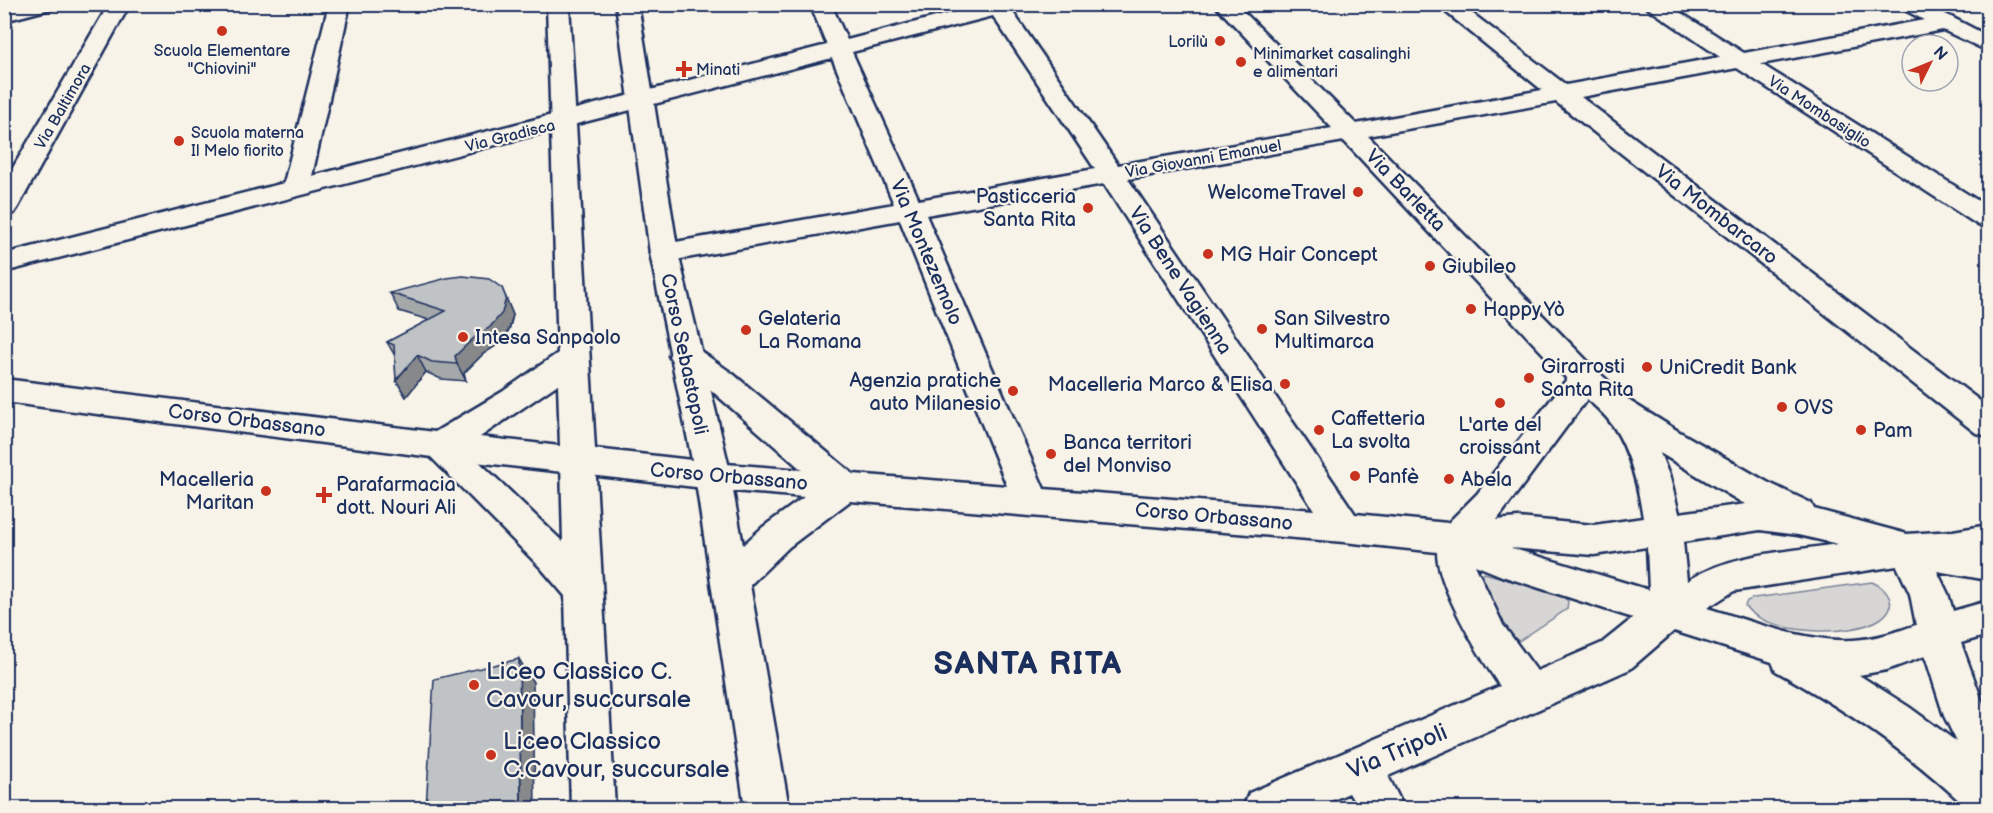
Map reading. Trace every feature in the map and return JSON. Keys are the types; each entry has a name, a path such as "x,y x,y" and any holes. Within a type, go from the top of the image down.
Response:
{"street":[{"path":"4,15 47,4"},
{"name":"Via Baltimora","path":"4,207 120,4"},
{"path":"296,190 340,4"},
{"path":"558,4 593,808"},
{"name":"Corso Sebastopoli","path":"627,4 664,254 713,476 767,808"},
{"name":"Via Montezemolo","path":"820,4 910,210 1031,501"},
{"name":"Via Barletta","path":"1224,4 1585,378 1619,410"},
{"name":"Via Mombarcaro","path":"1446,4 1989,424"},
{"name":"Via Mombasiglio","path":"1652,4 1989,219"},
{"path":"1908,4 1989,44"},
{"name":"Via Gradisca","path":"4,263 564,122 1003,6"},
{"name":"Via Bene Vagienna","path":"1003,6 1344,527"},
{"name":"Via Giovanni Emanuel","path":"664,254 1350,132 1945,22"},
{"path":"686,356 722,382 844,486 776,537 730,580"},
{"path":"574,357 538,384 440,445 554,557 584,592"},
{"path":"1529,694 1489,638 1456,566 1456,539 1490,504 1585,378"},
{"name":"Corso Orbassano","path":"4,390 440,445 713,476 1344,527 1456,539"},
{"path":"1619,410 1754,492 1788,509 1840,529 1908,549 1985,554"},
{"path":"1619,410 1646,459 1654,486 1662,531 1669,612"},
{"path":"1456,539 1518,533 1594,540 1760,516 1781,517 1840,529"},
{"path":"1456,539 1502,561 1814,654 1857,658 1880,653 1989,618"},
{"path":"1908,549 1929,594 1938,633 1965,716 1989,757"},
{"name":"Via Tripoli","path":"1265,808 1616,656 1669,612 1719,579 1908,549"},
{"path":"1929,594 1985,554"},
{"path":"1734,632 1781,653 1859,696 1934,749 1989,798"},
{"path":"1359,768 1382,808"}],"shaded area":[{"path":"1484,573 1560,594 1568,601 1567,609 1519,641 1506,634 1478,581"},
{"path":"1872,582 1887,593 1890,598 1889,609 1880,619 1850,629 1830,631 1789,628 1756,616 1745,606 1747,601 1754,598"}],"building":[{"name":"Intesa Sanpaolo","path":"463,276 489,279 502,288 506,298 502,313 490,327 475,337 455,356 457,364 432,362 417,355 396,380 394,345 387,342 446,311 390,293"},
{"name":"Liceo Classico C.Cavour, succursale","path":"519,659 521,808 426,808 434,679"}],"place":[{"name":"Scuola Elementare \"Chiovini\"","path":"222,31"},
{"name":"Lorilù","path":"1220,41"},
{"name":"Minimarket casalinghi e alimentari","path":"1241,62"},
{"name":"Minati","path":"684,69"},
{"name":"Scuola materna Il Melo fiorito","path":"179,141"},
{"name":"WelcomeTravel","path":"1358,192"},
{"name":"Pasticceria Santa Rita","path":"1088,208"},
{"name":"MG Hair Concept","path":"1208,254"},
{"name":"Giubileo","path":"1430,266"},
{"name":"Happy Yò","path":"1471,309"},
{"name":"San Silvestro Multimarca","path":"1262,329"},
{"name":"Gelateria La Romana","path":"746,330"},
{"name":"Intesa Sanpaolo","path":"463,337"},
{"name":"UniCredit Bank","path":"1647,367"},
{"name":"Girarrosti Santa Rita","path":"1529,378"},
{"name":"Macelleria Marco & Elisa","path":"1285,384"},
{"name":"Agenzia pratiche auto Milanesio","path":"1013,391"},
{"name":"L'arte del croissant","path":"1500,403"},
{"name":"OVS","path":"1782,407"},
{"name":"Caffetteria La svolta","path":"1319,430"},
{"name":"Pam","path":"1861,430"},
{"name":"Banca territori del Monviso","path":"1051,454"},
{"name":"Panfè","path":"1355,476"},
{"name":"Abela","path":"1449,479"},
{"name":"Macelleria Maritan","path":"266,491"},
{"name":"Parafarmacia dott. Nouri Ali","path":"324,495"},
{"name":"Liceo Classico C. Cavour, succursale","path":"474,685"},
{"name":"Liceo Classico C.Cavour, succursale","path":"491,755"}],"district":[{"name":"SANTA RITA","path":"1028,663"}]}
